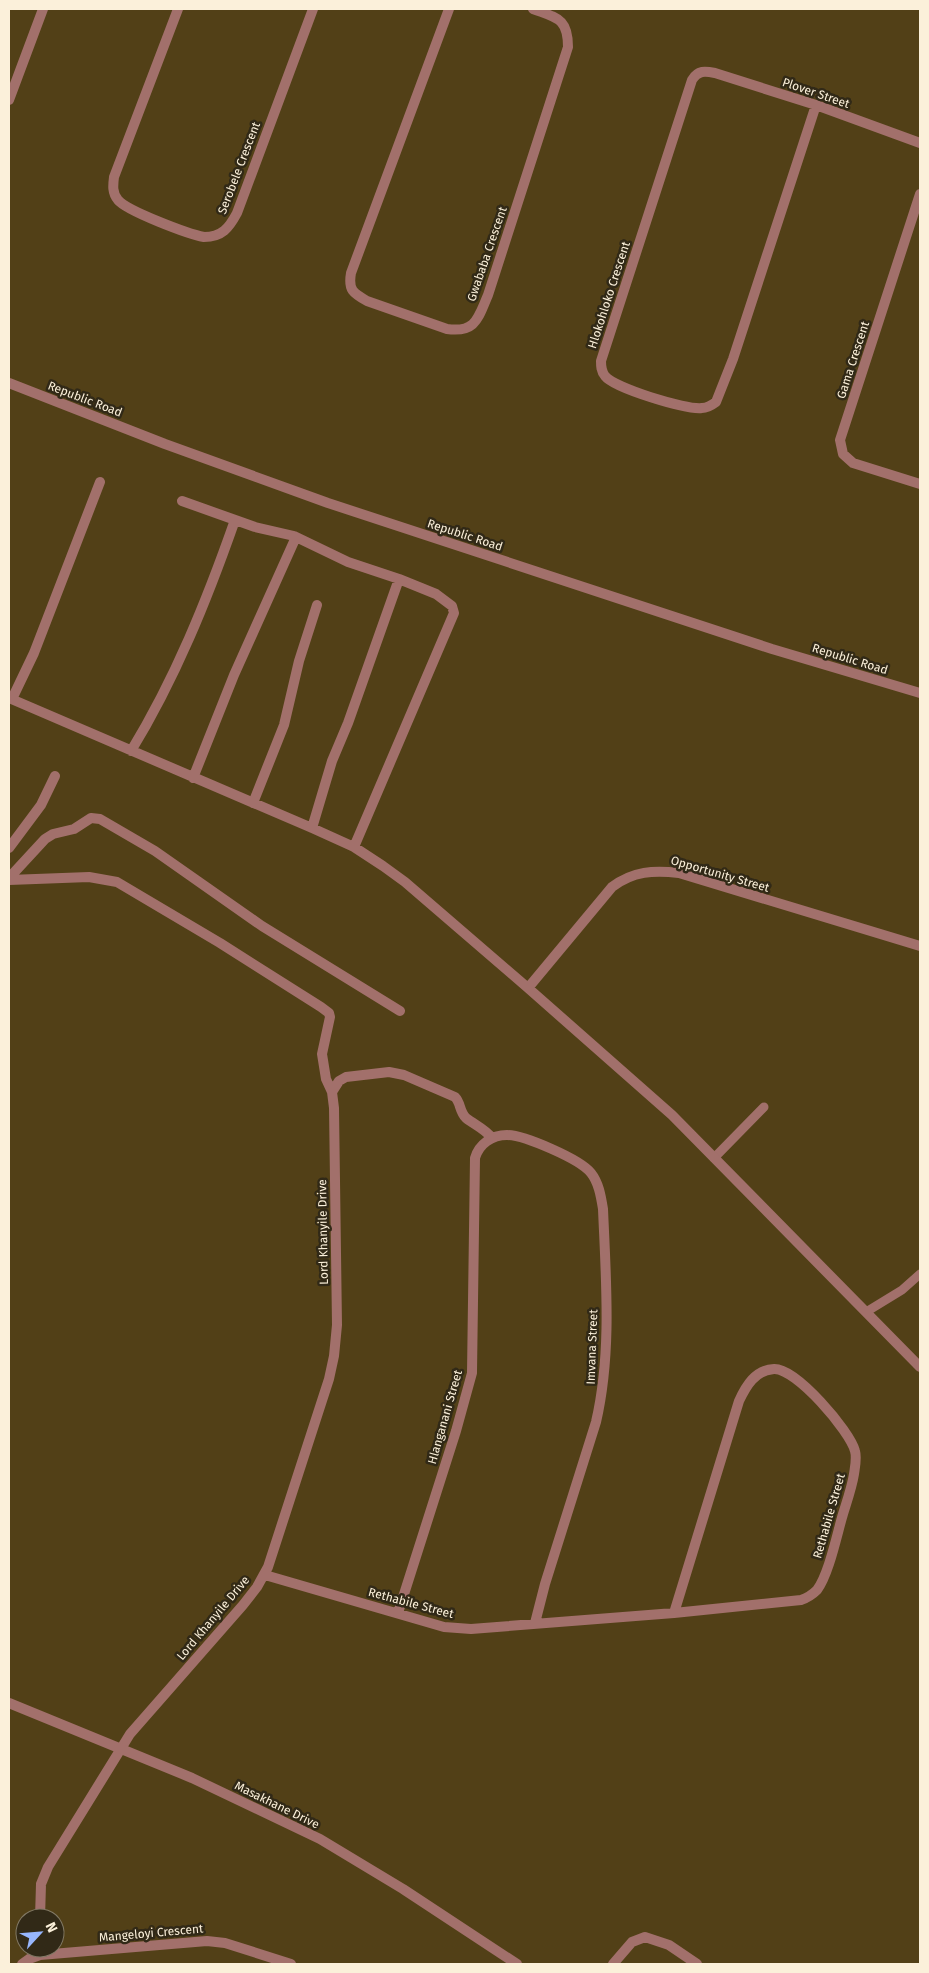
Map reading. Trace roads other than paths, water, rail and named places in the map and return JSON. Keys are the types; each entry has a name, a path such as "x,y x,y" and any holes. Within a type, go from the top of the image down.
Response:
{"street":[{"path":"9,100 43,9"},
{"name":"Serobele Crescent","path":"178,9 114,177 113,188 118,200 132,210 204,237 212,237 225,232 236,213 313,9"},
{"name":"Gwababa Crescent","path":"449,9 351,273 349,283 356,295 367,301 447,329 461,330 475,323 488,295 568,47 567,28 557,18 532,9"},
{"name":"Hlokohloko Crescent","path":"703,71 696,74 692,80 601,361 605,376 616,384 676,404 702,409 712,405 719,397 816,105"},
{"name":"Plover Street","path":"703,71 715,72 816,105 920,143"},
{"name":"Gama Crescent","path":"920,194 840,440 843,454 853,463 920,484"},
{"name":"Republic Road","path":"9,383 165,444 328,503 772,649 920,693"},
{"path":"100,482 34,653 11,698 354,847 405,882 672,1115 920,1367"},
{"path":"182,501 255,527 296,537 348,562 399,579 444,599 452,606 454,613 354,847"},
{"path":"131,751 146,726 179,660 214,579 235,520"},
{"path":"193,778 234,675 296,537"},
{"path":"312,828 332,761 348,723 399,579"},
{"path":"253,803 284,725 299,661 317,605"},
{"path":"9,848 41,805 56,776"},
{"path":"9,879 44,838 74,829 91,818 100,819 155,851 262,926 400,1011"},
{"name":"Opportunity Street","path":"528,988 612,887 624,878 648,872 662,871 679,874 920,946"},
{"name":"Lord Khanyile Drive","path":"9,879 89,877 117,882 220,943 327,1011 330,1017 322,1054 326,1079 332,1092 335,1150 337,1325 334,1356 316,1424 265,1575 243,1605 135,1727 120,1749 48,1867 42,1884 41,1908"},
{"path":"332,1092 339,1081 355,1075 388,1072 404,1075 456,1097 460,1103 460,1109 466,1118 487,1132 492,1138"},
{"name":"Imvana Street","path":"492,1138 506,1135 518,1137 554,1150 581,1163 595,1178 603,1209 606,1350 602,1399 545,1584 535,1623"},
{"name":"Hlanganani Street","path":"398,1613 456,1431 472,1373 473,1168 479,1148 492,1138"},
{"name":"Rethabile Street","path":"265,1575 444,1627 455,1628 482,1628 674,1613 801,1600 812,1594 821,1583 854,1475 855,1449 843,1428 808,1390 781,1371 773,1369 754,1377 747,1384 739,1401 674,1613"},
{"name":"Masakhane Drive","path":"9,1702 192,1778 320,1839 403,1889 517,1964"},
{"path":"613,1964 632,1942 645,1937 669,1945 696,1964"},
{"name":"Mangeloyi Crescent","path":"65,1950 212,1941 259,1952 292,1964"}],"lane":[{"path":"714,1158 764,1106"},
{"path":"866,1312 902,1290 920,1274"}]}
